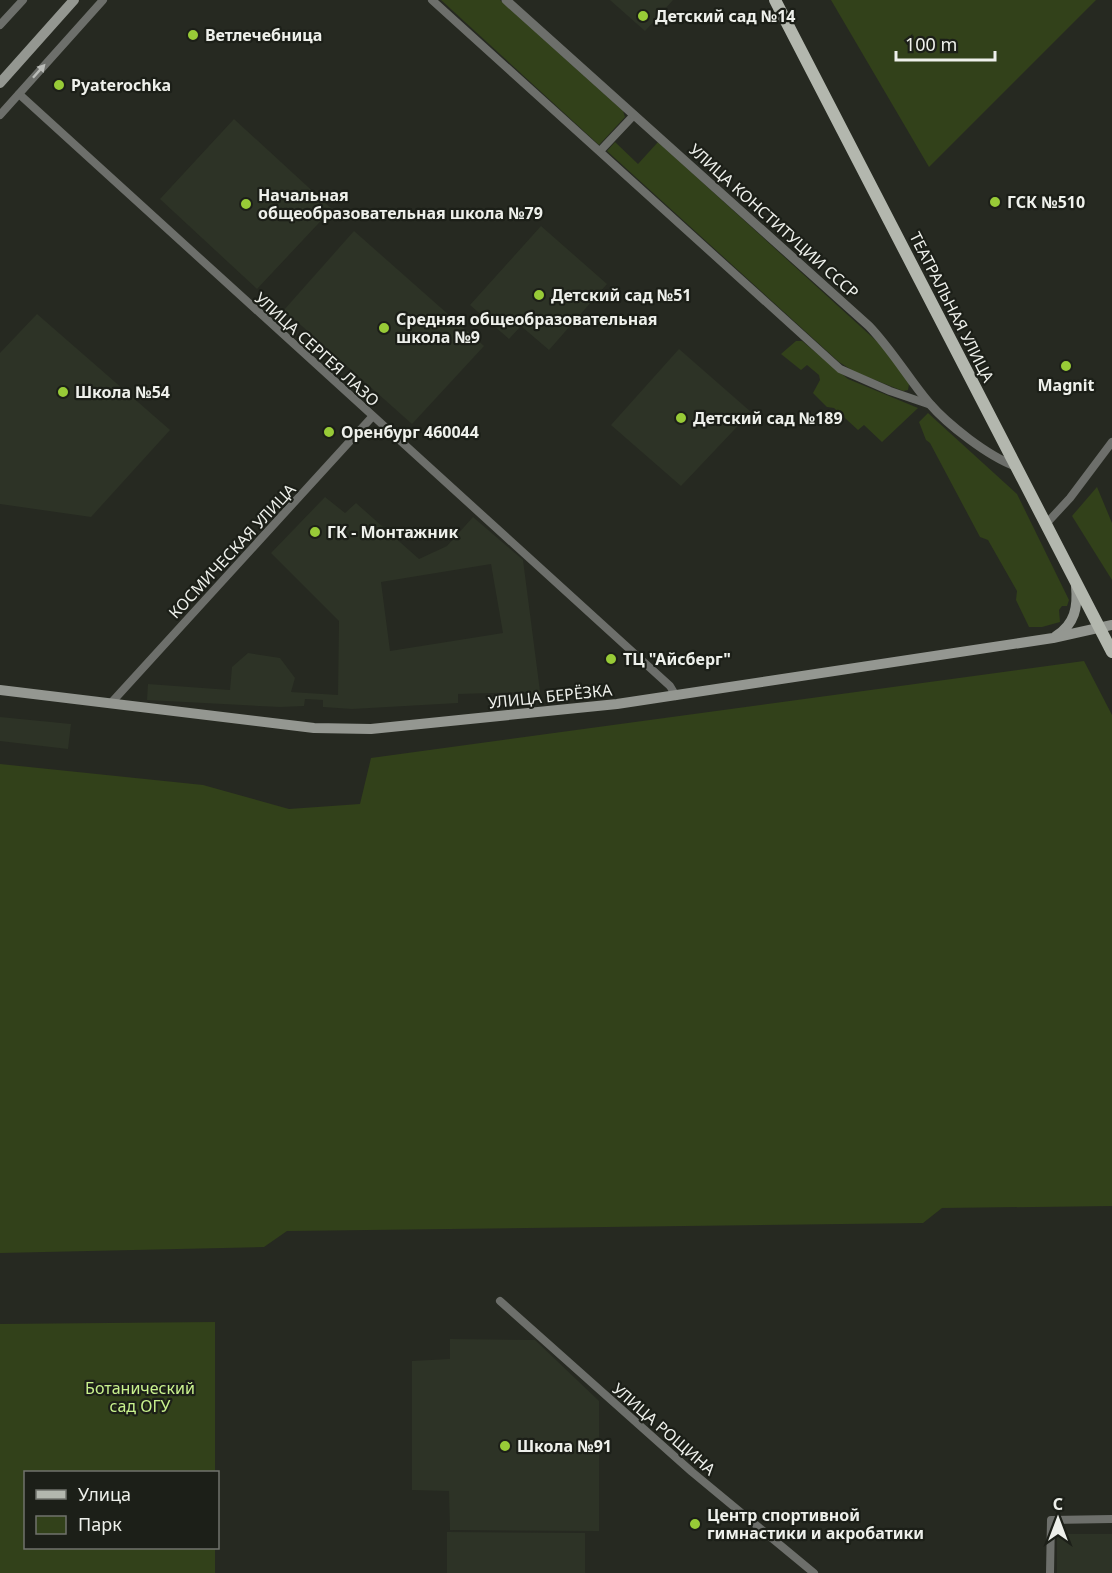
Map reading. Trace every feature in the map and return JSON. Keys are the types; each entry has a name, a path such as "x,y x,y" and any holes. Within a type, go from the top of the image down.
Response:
{"main road":[{"path":"0,83 74,0"},
{"name":"ТЕАТРАЛЬНАЯ УЛИЦА","path":"775,0 1076,586 1106,627 1112,652"},
{"path":"1053,638 1064,631 1073,620 1077,603 1076,586"},
{"name":"УЛИЦА БЕРЁЗКА","path":"0,690 346,729 479,719 676,696 1053,638 1106,627"}],"street":[{"path":"0,25 23,0"},
{"path":"0,115 103,0"},
{"path":"432,0 840,369 931,405"},
{"name":"УЛИЦА КОНСТИТУЦИИ СССР","path":"506,0 869,326 890,348 931,405 986,452 1015,466"},
{"name":"УЛИЦА СЕРГЕЯ ЛАЗО","path":"19,94 372,417 577,599 670,686 676,696"},
{"path":"600,151 634,115"},
{"name":"КОСМИЧЕСКАЯ УЛИЦА","path":"111,703 372,417"},
{"path":"1045,525 1070,498 1112,442"},
{"name":"УЛИЦА РОЩИНА","path":"500,1301 693,1472 814,1573"},
{"path":"1050,1573 1051,1520 1112,1519"}],"shaded area":[{"name":"Детский сад №14","path":"610,0 673,0 645,31"},
{"name":"Начальная общеобразовательная школа №79","path":"234,119 332,209 257,289 160,199"},
{"name":"Детский сад №51","path":"541,226 607,284 549,350 521,326 509,339 470,305"},
{"name":"Средняя общеобразовательная школа №9","path":"354,231 484,346 412,424 284,310"},
{"name":"Школа №54","path":"37,314 170,430 91,517 0,504 0,353"},
{"name":"Детский сад №189","path":"679,349 751,412 681,486 611,425"},
{"path":"325,497 345,513 356,503 419,559 447,546 473,517 523,560 541,699 529,700 528,692 458,694 458,703 352,709 323,707 323,700 305,699 304,706 280,707 147,700 148,684 230,690 232,667 248,653 280,658 295,678 291,692 338,695 339,621 271,553","holes":["491,564 503,633 390,651 381,582"]},
{"path":"0,717 71,724 68,749 0,741"},
{"name":"Школа №91","path":"450,1339 535,1340 599,1401 599,1531 450,1530 449,1491 412,1490 412,1361 450,1359"},
{"path":"447,1532 585,1533 585,1573 447,1573"},
{"path":"1112,1534 1112,1573 1057,1573 1057,1535"}],"green space":[{"path":"441,0 500,0 623,111 625,117 599,145"},
{"path":"831,0 1096,0 929,167"},
{"path":"615,142 638,164 658,142 883,347 909,384 908,390 903,391 855,372 839,362 607,151"},
{"path":"796,341 802,341 848,379 918,408 882,442 864,425 858,430 834,408 827,407 813,393 820,380 819,375 807,365 801,370 781,354"},
{"path":"928,413 1017,494 1069,600 1067,606 1062,606 1059,610 1060,622 1042,627 1029,627 1016,600 1017,591 988,540 980,537 930,443 926,440 919,422"},
{"path":"1097,487 1112,523 1112,580 1072,516"},
{"path":"1084,661 1112,715 1112,1206 942,1208 923,1223 287,1231 264,1247 0,1253 0,764 203,785 289,809 360,804 371,758"},
{"name":"Ботанический сад ОГУ","path":"215,1322 215,1471 24,1471 24,1549 215,1549 215,1573 0,1573 0,1324"}],"place":[{"name":"Детский сад №14","path":"643,16"},
{"name":"Ветлечебница","path":"193,35"},
{"name":"Pyaterochka","path":"59,85"},
{"name":"ГСК №510","path":"995,202"},
{"name":"Начальная общеобразовательная школа №79","path":"246,204"},
{"name":"Детский сад №51","path":"539,295"},
{"name":"Средняя общеобразовательная школа №9","path":"384,328"},
{"name":"Magnit","path":"1066,366"},
{"name":"Школа №54","path":"63,392"},
{"name":"Детский сад №189","path":"681,418"},
{"name":"Оренбург 460044","path":"329,432"},
{"name":"ГК - Монтажник","path":"315,532"},
{"name":"ТЦ \"Айсберг\"","path":"611,659"},
{"name":"Школа №91","path":"505,1446"},
{"name":"Центр спортивной гимнастики и акробатики","path":"695,1524"}]}
